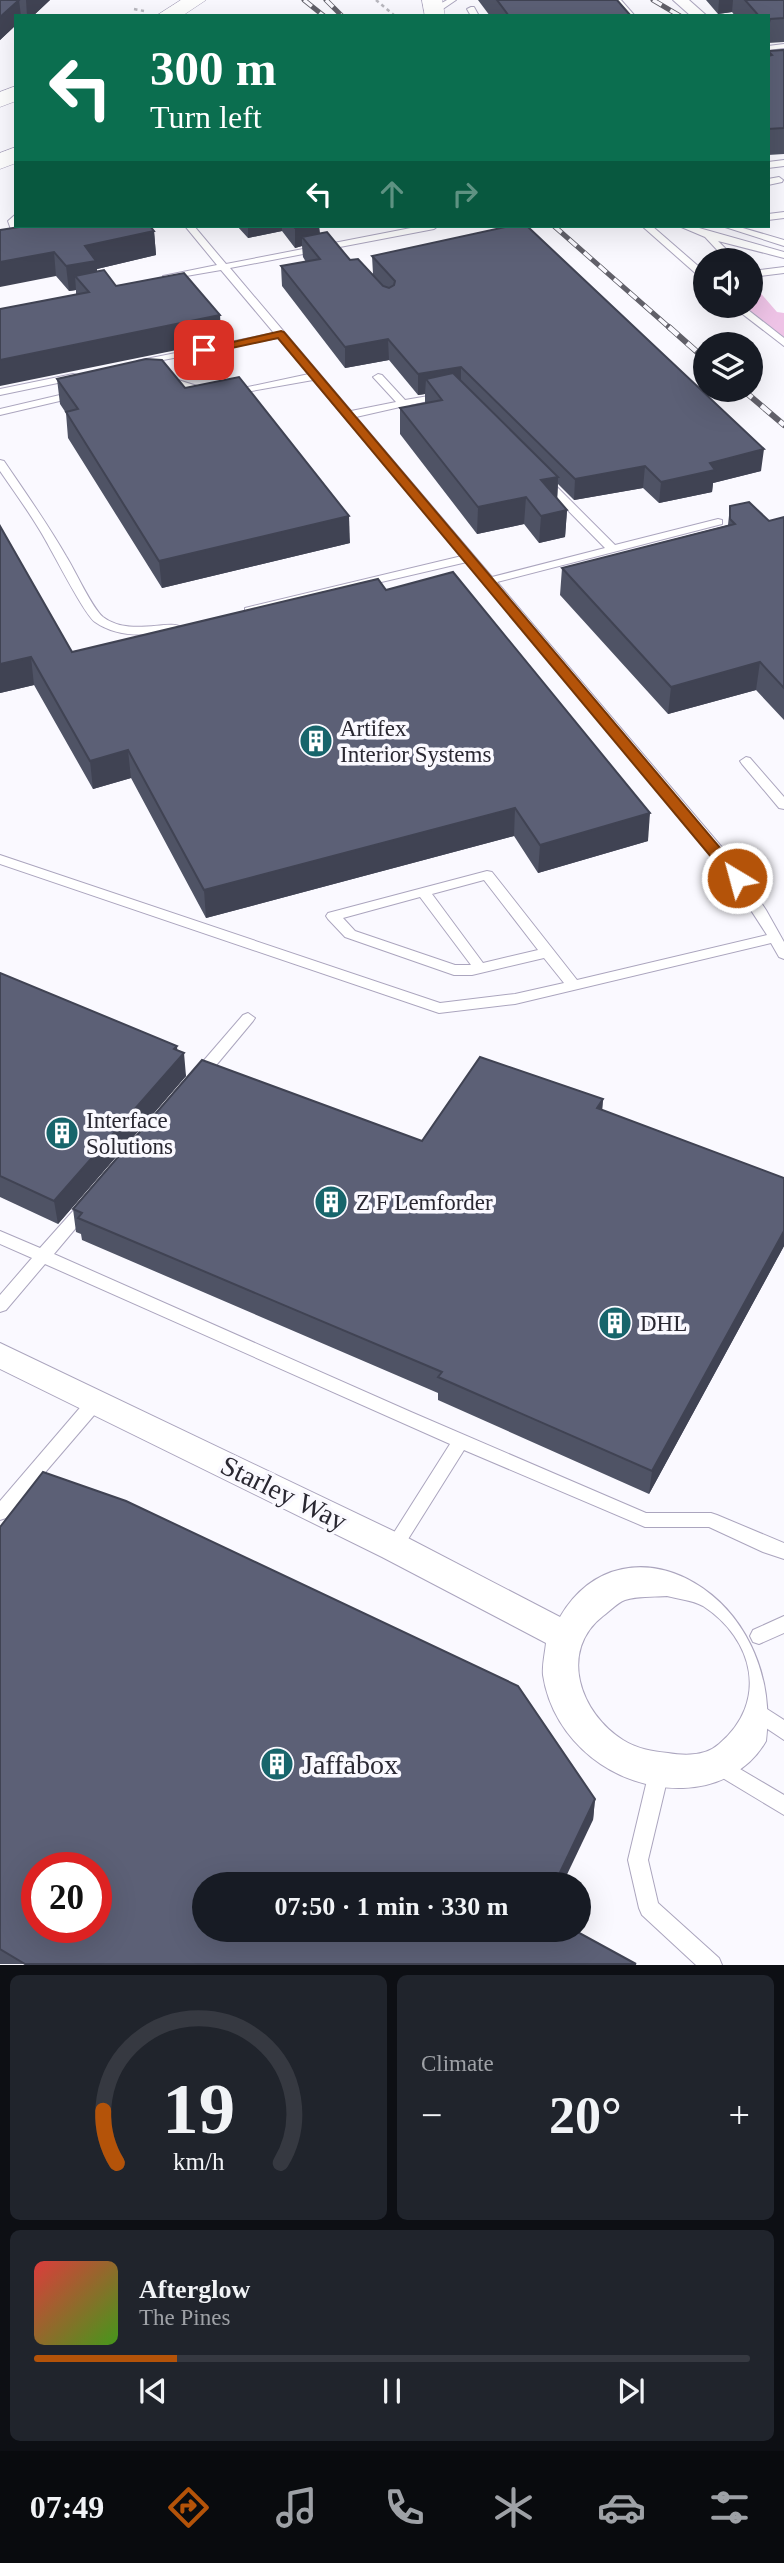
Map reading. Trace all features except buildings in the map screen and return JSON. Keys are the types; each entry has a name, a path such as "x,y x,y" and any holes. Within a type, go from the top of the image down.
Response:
{"main road":[{"path":"152,7 196,0"}],"street":[{"path":"680,0 698,14"},
{"name":"Starley Way","path":"1,1357 394,1547 565,1636"},
{"path":"667,1581 712,1594 742,1615 772,1630 776,1725 718,1765 697,1771 659,1772 626,1763 594,1742 570,1713 561,1686 561,1653 565,1636 583,1609 611,1590 632,1584 667,1581"}],"lane":[{"path":"434,9 452,0"},
{"path":"617,0 629,14"},
{"path":"770,182 779,180"},
{"path":"15,228 20,241"},
{"path":"191,228 726,861 784,954"},
{"path":"158,279 279,260 423,228"},
{"path":"649,228 693,266"},
{"path":"689,228 784,255"},
{"path":"745,229 784,243"},
{"path":"708,235 720,248"},
{"path":"370,238 379,247"},
{"path":"337,245 345,254"},
{"path":"763,273 784,270"},
{"path":"752,318 784,343"},
{"path":"134,365 281,334"},
{"path":"0,392 80,376"},
{"path":"148,379 176,380 220,393 316,376"},
{"path":"378,377 417,418"},
{"path":"0,412 94,391"},
{"path":"349,415 455,392"},
{"path":"0,463 43,526 97,618 111,627 144,633 186,625"},
{"path":"534,470 612,549"},
{"path":"489,580 718,522"},
{"path":"238,612 469,558"},
{"path":"746,761 784,804"},
{"path":"0,859 439,1008 515,999 775,938"},
{"path":"548,952 480,968 454,970 350,934 333,916 487,875 548,952 573,985"},
{"path":"423,892 480,968"},
{"path":"192,1085 248,1018"},
{"path":"0,1306 96,1195"},
{"path":"0,1237 645,1520 711,1520 769,1547 784,1551"},
{"path":"0,1513 96,1401"},
{"path":"394,1547 461,1441"},
{"path":"718,1765 784,1806"},
{"path":"659,1772 638,1860 649,1908 712,1965"}],"path":[{"path":"376,0 393,14"}],"shaded area":[{"path":"763,296 777,312 784,313 784,339 757,318 763,318"}],"railway":[{"path":"304,0 322,14"},
{"path":"326,0 340,14"},
{"path":"653,0 677,14"},
{"path":"556,228 671,329"},
{"path":"669,327 693,348"},
{"path":"757,402 784,425"}],"place":[{"name":"Artifex Interior Systems","path":"316,741"},
{"name":"Interface Solutions","path":"62,1133"},
{"name":"Z F Lemforder","path":"331,1202"},
{"name":"DHL","path":"615,1323"},
{"name":"Jaffabox","path":"277,1764"}],"route":[{"path":"204,350 281,334 726,861 737,878"}]}
